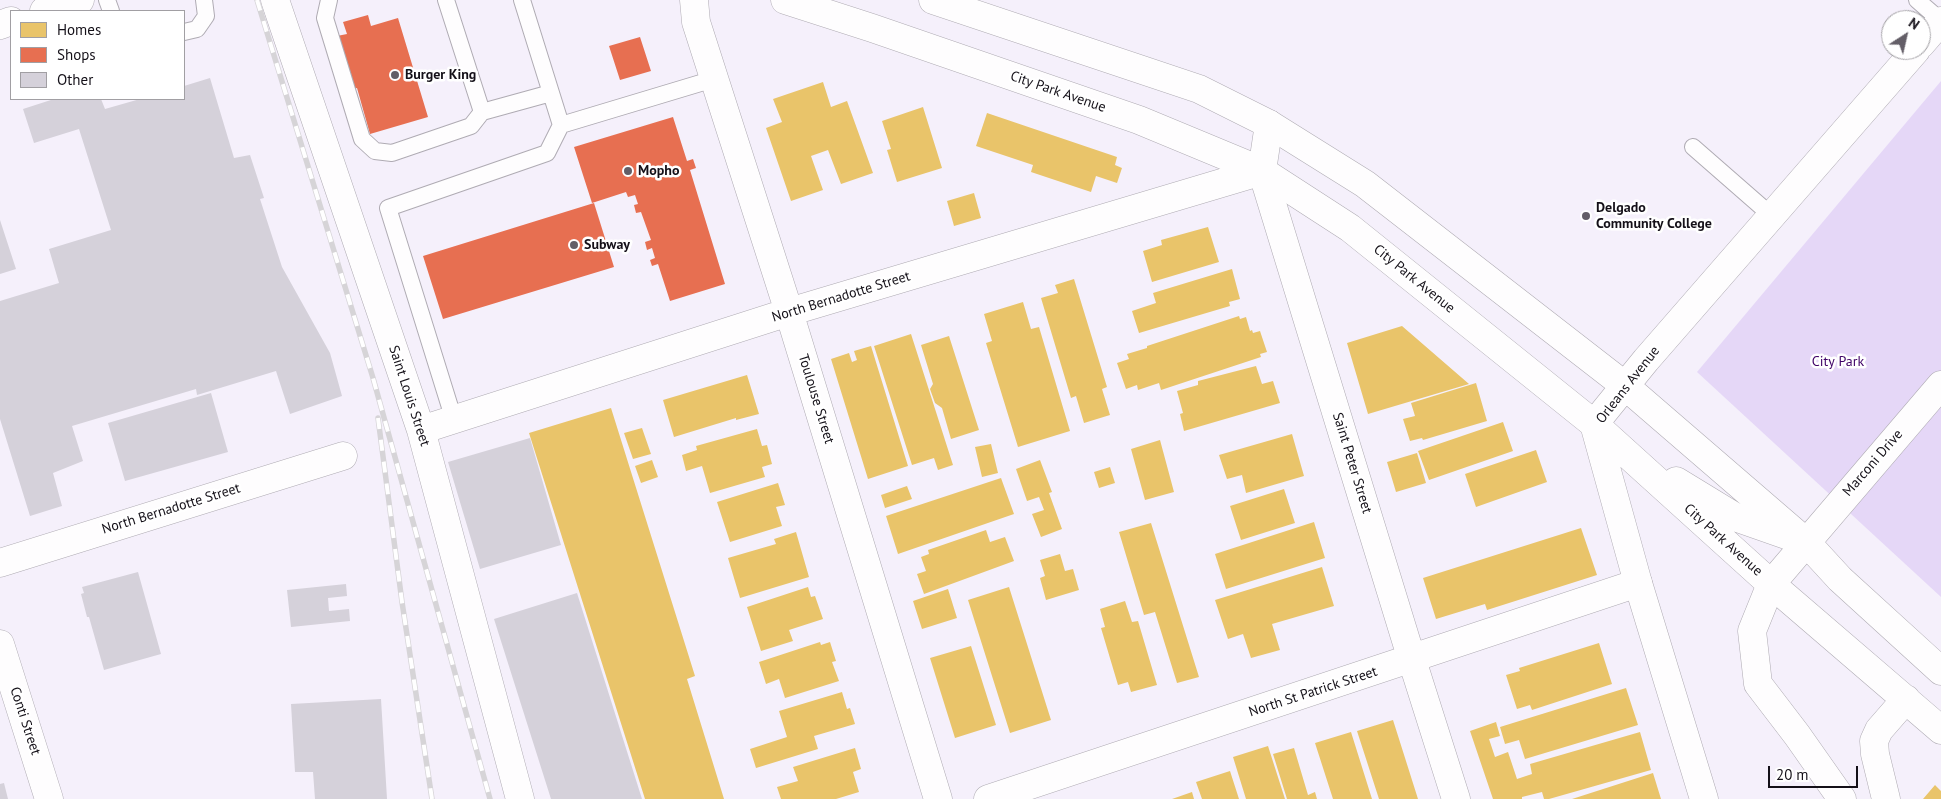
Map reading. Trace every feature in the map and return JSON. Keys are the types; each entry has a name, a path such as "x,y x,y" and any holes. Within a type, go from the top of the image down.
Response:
{"street":[{"path":"47,10 80,0"},
{"name":"Saint Louis Street","path":"275,0 421,430 520,799"},
{"name":"Toulouse Street","path":"694,0 696,22 789,312 938,799"},
{"name":"City Park Avenue","path":"785,0 1138,120 1262,172 1350,228 1594,424 1771,584 1941,730"},
{"path":"933,0 1199,89 1269,124 1365,184 1624,385 1806,542 1840,579 1941,671"},
{"path":"1931,32 1941,21"},
{"name":"Orleans Avenue","path":"1704,799 1638,583 1594,424 1624,385 1907,60"},
{"name":"Saint Peter Street","path":"1269,124 1262,172 1456,799"},
{"name":"North Bernadotte Street","path":"421,430 789,312 1262,172"},
{"name":"Marconi Drive","path":"1806,542 1941,385"},
{"path":"1622,448 1735,517 1806,542"},
{"name":"North Bernadotte Street","path":"0,563 343,456"},
{"path":"1806,542 1771,584 1752,631 1758,684 1842,799"},
{"name":"North St Patrick Street","path":"988,799 1412,660 1638,583"},
{"name":"Conti Street","path":"0,644 49,799"},
{"path":"1886,799 1875,754 1874,740 1884,724 1906,700"}],"lane":[{"path":"185,32 196,29 206,16 204,0"},
{"path":"330,0 325,18 362,139 375,151 392,153 471,126 482,112 551,93"},
{"path":"446,0 482,112"},
{"path":"454,420 388,208 546,154 561,125 522,0"},
{"path":"1917,0 1941,21"},
{"path":"561,125 714,79"},
{"path":"1693,147 1772,216"}],"green space":[{"name":"City Park","path":"1941,81 1941,597 1697,372"}],"building: Homes":[{"path":"823,82 831,107 847,101 873,173 841,184 828,150 811,156 823,190 791,201 766,128 782,122 773,99"},
{"path":"923,107 942,168 897,182 887,150 891,149 882,121"},
{"path":"987,113 1117,157 1115,165 1122,168 1117,183 1096,176 1091,192 1031,172 1033,165 976,146"},
{"path":"974,193 981,218 954,226 947,201"},
{"path":"1208,227 1219,262 1152,282 1143,251 1162,245 1161,240"},
{"path":"1232,269 1240,299 1229,302 1230,306 1139,333 1132,311 1156,303 1153,293"},
{"path":"1074,279 1107,387 1102,389 1110,415 1084,423 1076,396 1071,398 1041,298 1058,293 1055,285"},
{"path":"1023,302 1031,329 1039,327 1070,431 1018,447 986,343 992,341 984,314"},
{"path":"1239,316 1240,319 1246,317 1250,331 1252,330 1253,333 1260,331 1267,352 1260,354 1261,357 1161,390 1159,383 1138,390 1137,385 1126,389 1117,363 1129,359 1127,354"},
{"path":"1402,326 1469,384 1368,414 1347,343"},
{"path":"911,334 953,465 938,470 934,458 912,465 874,346"},
{"path":"949,336 979,430 951,439 942,408 935,403 930,389 933,384 921,345"},
{"path":"871,346 908,466 868,479 831,359 849,353 852,362 857,360 854,351"},
{"path":"1256,366 1262,384 1273,381 1280,403 1184,431 1180,414 1183,413 1177,391 1198,385 1198,381"},
{"path":"747,375 759,414 736,420 736,418 674,437 663,400"},
{"path":"1476,383 1487,421 1423,440 1422,438 1410,441 1403,419 1415,416 1411,403"},
{"path":"611,408 695,676 687,679 724,799 645,799 529,433"},
{"path":"1503,422 1513,451 1429,480 1418,451"},
{"path":"642,428 651,454 633,459 624,433"},
{"path":"757,429 762,446 767,445 772,464 762,467 765,477 710,493 702,466 686,471 682,455 697,450 696,446"},
{"path":"1292,434 1304,476 1246,493 1242,475 1227,479 1219,455"},
{"path":"1160,440 1174,492 1145,500 1131,449"},
{"path":"991,444 998,473 982,477 975,447"},
{"path":"1536,450 1547,482 1476,507 1465,474"},
{"path":"1417,453 1426,483 1396,492 1387,462"},
{"path":"652,460 658,477 641,483 635,466"},
{"path":"1040,460 1052,492 1049,493 1062,529 1041,537 1032,514 1044,510 1039,497 1027,501 1016,469"},
{"path":"1110,467 1115,483 1099,488 1094,472"},
{"path":"1001,478 1014,514 898,554 886,516"},
{"path":"778,483 785,505 776,507 782,526 730,542 717,502"},
{"path":"907,486 912,499 885,508 881,495"},
{"path":"1284,489 1295,523 1241,540 1230,506"},
{"path":"1314,522 1325,558 1226,589 1215,554"},
{"path":"1151,523 1199,677 1177,683 1155,612 1144,615 1119,532"},
{"path":"1581,528 1597,575 1487,610 1485,604 1436,619 1423,578"},
{"path":"986,530 990,542 1005,537 1014,561 924,594 917,574 926,571 921,557 929,554 928,550"},
{"path":"796,532 809,577 740,598 728,558 776,544 774,539"},
{"path":"1060,554 1065,571 1073,569 1079,590 1046,600 1040,578 1045,576 1040,560"},
{"path":"1322,567 1334,606 1272,624 1280,650 1251,658 1243,634 1228,639 1215,600"},
{"path":"808,587 811,597 815,596 823,619 789,630 793,641 761,651 747,607"},
{"path":"1009,587 1051,720 1010,733 968,600"},
{"path":"948,589 957,618 922,629 913,601"},
{"path":"1125,601 1132,622 1138,621 1157,685 1131,692 1128,682 1118,685 1101,628 1105,627 1100,609"},
{"path":"820,642 821,645 830,642 836,661 832,662 839,681 785,698 779,679 766,684 759,662"},
{"path":"1599,643 1612,684 1532,710 1530,705 1517,709 1506,675 1520,671 1519,668"},
{"path":"971,646 996,725 955,738 930,658"},
{"path":"1626,688 1638,725 1525,759 1519,740 1505,744 1500,727"},
{"path":"842,692 847,709 850,708 855,724 814,736 818,749 756,768 750,749 787,737 779,711"},
{"path":"1393,720 1418,799 1379,799 1357,731"},
{"path":"1496,722 1500,736 1489,739 1495,757 1508,752 1517,779 1532,774 1530,764 1640,732 1651,770 1549,799 1544,799 1542,792 1522,797 1522,799 1493,799 1470,731"},
{"path":"1351,732 1372,799 1333,799 1315,743"},
{"path":"1268,746 1285,799 1246,799 1233,757"},
{"path":"855,748 861,769 853,772 859,792 836,799 781,799 777,787 798,781 793,767"},
{"path":"1294,748 1308,795 1315,792 1317,799 1287,799 1273,754"},
{"path":"1230,771 1239,799 1202,799 1196,782"},
{"path":"1653,773 1661,799 1572,799"},
{"path":"1935,785 1941,791 1941,799 1923,799"},
{"path":"1192,792 1194,799 1172,799"}],"building: Shops":[{"path":"368,15 371,26 398,18 428,117 370,134 357,88 353,89 337,36 347,34 343,22"},
{"path":"640,37 651,71 620,80 609,46"},
{"path":"673,117 687,161 693,159 696,168 690,170 725,284 670,301 658,264 652,266 650,260 655,258 652,248 647,250 645,242 651,240 641,212 636,213 634,205 638,204 635,195 628,197 626,192 592,203 574,147"},
{"path":"594,203 614,267 443,319 423,256"}],"building: Other":[{"path":"210,78 234,158 250,155 264,198 260,199 282,267 330,353 342,396 290,414 276,371 197,395 196,389 72,426 83,461 53,473 62,506 30,516 0,419 0,301 59,283 49,249 111,230 79,129 34,143 23,109 51,100 101,100 105,109 136,100 185,100 185,86"},
{"path":"0,220 16,269 0,274"},
{"path":"211,393 228,452 125,481 108,423"},
{"path":"530,438 561,545 480,569 448,462"},
{"path":"138,572 161,654 104,670 89,617 87,617 81,594 84,593 82,587"},
{"path":"346,584 347,596 328,598 329,611 349,609 350,621 291,627 287,590"},
{"path":"577,593 642,799 551,799 494,619"},
{"path":"381,699 387,799 315,799 313,772 295,772 291,704"},
{"path":"4,783 8,799 0,799 0,784"}],"railway":[{"path":"257,0 373,378 490,799"},
{"path":"378,418 402,602 432,799"}],"place":[{"name":"Burger King","path":"395,75"},
{"name":"Mopho","path":"628,171"},
{"name":"Delgado Community College","path":"1586,216"},
{"name":"Subway","path":"574,245"}]}
